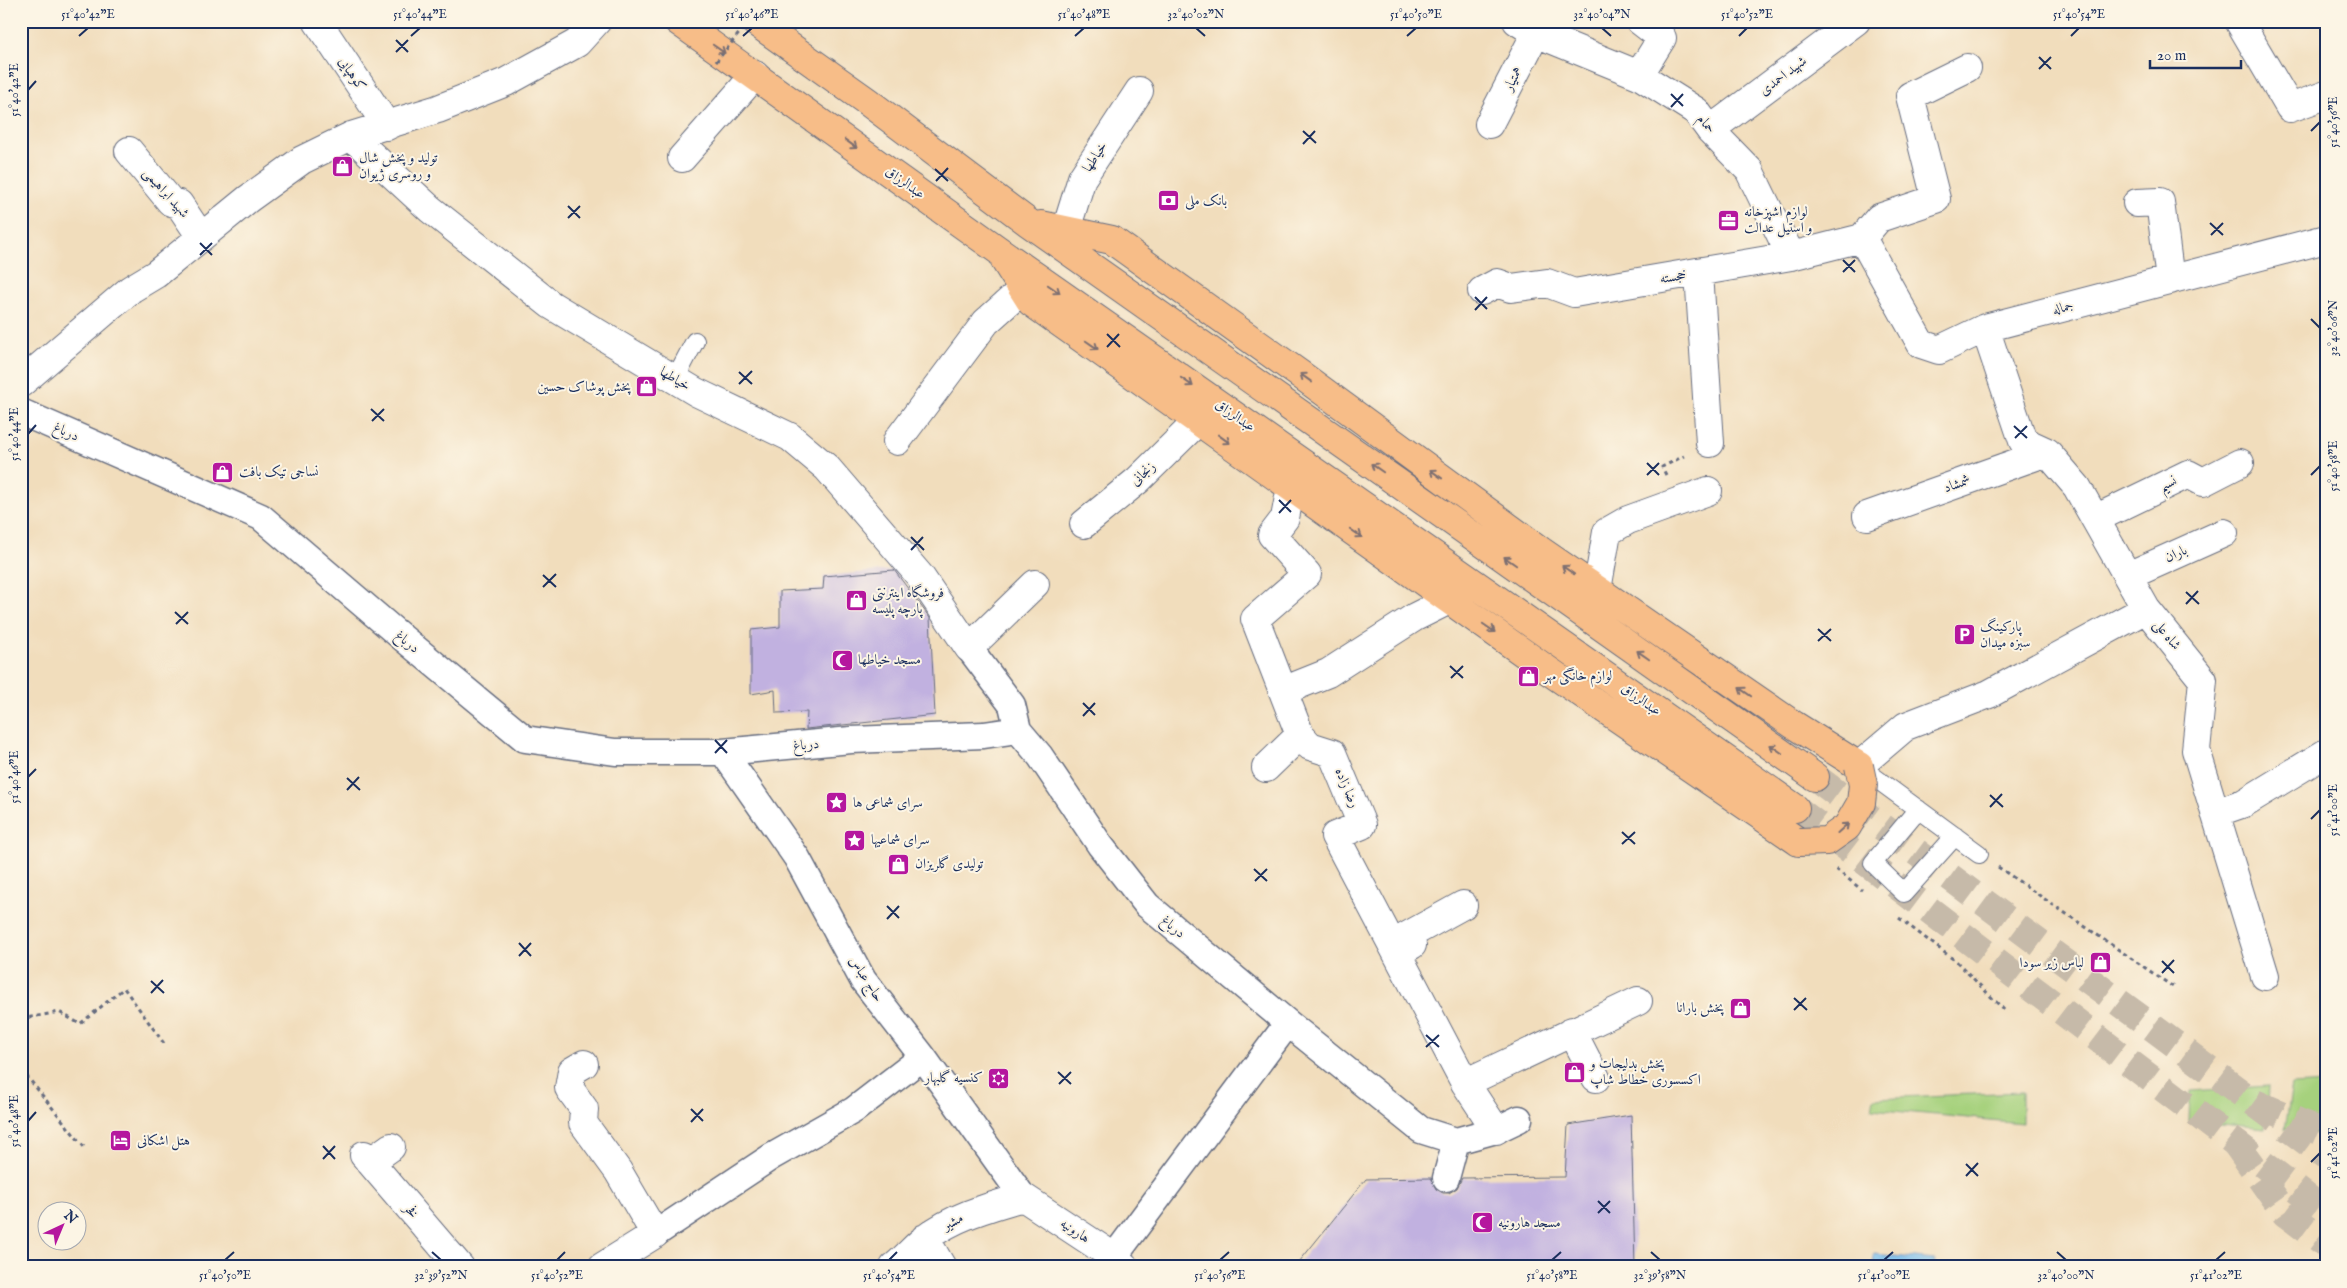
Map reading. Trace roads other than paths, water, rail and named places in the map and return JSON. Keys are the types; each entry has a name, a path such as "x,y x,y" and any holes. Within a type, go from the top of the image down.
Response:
{"main road":[{"name":"عبدالرزاق","path":"678,21 998,250 1795,808"},
{"path":"754,21 868,102 1029,223 1815,777"},
{"path":"998,250 1031,302 1549,671 1799,842 1827,841 1847,826 1861,803 1863,785 1859,766 1794,725 1541,551 1301,375 1112,240 1029,223"}],"street":[{"name":"کوهپایی","path":"317,21 387,126"},
{"path":"21,383 130,289 156,274 248,199 302,160 351,136 438,109 506,82 576,43 597,21"},
{"path":"1639,75 1662,38 1640,21"},
{"name":"شهید احمدی","path":"1710,130 1856,21"},
{"path":"2240,23 2290,108 2326,95"},
{"name":"حمام","path":"1527,27 1639,75 1696,112 1710,130 1749,170 1791,256"},
{"name":"همتیار","path":"1489,124 1527,27"},
{"path":"1699,273 1791,256 1862,238 1879,218 1936,199 1910,96 1967,68"},
{"path":"682,158 755,75"},
{"name":"خیاطها","path":"1066,230 1082,178 1139,91"},
{"name":"خیاطها","path":"351,136 430,209 551,305 696,392 790,437 827,468 920,576 969,648"},
{"name":"شهید ابراهیمی","path":"128,150 171,202 179,204 201,237"},
{"path":"2137,203 2160,202 2170,280"},
{"name":"جماله","path":"1862,238 1921,344 1939,350 1985,328 2326,239"},
{"name":"خجسته","path":"1482,291 1498,282 1511,288 1547,283 1574,293 1699,273 1710,443"},
{"path":"896,441 986,322 1023,289"},
{"name":"شاه علی","path":"1985,328 2023,441 2047,452 2077,487 2146,609 2203,680 2196,750 2265,976"},
{"name":"درباغ","path":"21,412 261,517 525,739 615,752 723,752 851,740 984,736 1018,730 1040,756 1100,845 1147,905 1288,1023 1421,1130 1456,1141"},
{"name":"زنجانی","path":"1084,524 1138,480 1198,421"},
{"name":"شمشاد","path":"1868,516 2047,452"},
{"name":"نسیم","path":"2095,519 2188,474 2203,482 2240,463"},
{"path":"1266,768 1300,735 1255,619 1307,574 1272,535 1285,518 1291,487"},
{"path":"1597,590 1607,532 1628,520 1708,491"},
{"name":"باران","path":"2128,576 2224,533"},
{"path":"1018,730 1012,705 969,648 1035,584"},
{"path":"1283,691 1328,673 1415,617 1449,600"},
{"path":"1859,766 1906,726 1989,694 2146,609"},
{"name":"رضا زاده","path":"1300,735 1310,746 1332,753 1362,825 1335,836 1465,1083 1507,1124"},
{"name":"حاج عباس","path":"723,752 797,858 863,980 923,1057 1023,1197"},
{"path":"2216,813 2244,803 2326,753"},
{"path":"1397,953 1412,945 1407,936 1463,905"},
{"path":"1465,1083 1638,1001"},
{"path":"1120,1262 1288,1023"},
{"path":"1572,1031 1596,1078"},
{"path":"602,1267 656,1234 771,1157 854,1110 923,1057"},
{"path":"584,1064 572,1071 569,1088 584,1109 583,1123 618,1171 656,1234"},
{"path":"1446,1178 1456,1141 1507,1124"},
{"name":"فخر","path":"375,1155 460,1267"},
{"name":"هارونیه","path":"1023,1197 1120,1262"},
{"name":"مشیر","path":"894,1267 926,1238 968,1214 1023,1197"},
{"path":"926,1238 942,1267"}],"lane":[{"path":"675,378 695,340"},
{"path":"1859,766 1979,854"},
{"path":"1918,809 1872,863 1904,893 1955,836"}],"water":[{"path":"1874,1254 1935,1260 1934,1267 1873,1267"}],"tunnel":[{"path":"1815,777 2326,1156"},
{"path":"1795,808 2326,1212"},
{"path":"2255,1103 2326,1134"},
{"path":"2236,1144 2285,1213 2326,1244"}],"place":[{"name":"تولید و پخش شال و روسری ژیوان","path":"343,166"},
{"name":"بانک ملی","path":"1169,201"},
{"name":"لوازم اشپزخانه و استیل عدالت","path":"1728,220"},
{"name":"پخش پوشاک حسین","path":"647,387"},
{"name":"نساجی تیک بافت","path":"223,472"},
{"name":"فروشگاه اینترنتی پارچه پلیسه","path":"856,601"},
{"name":"پارکینگ سبزه میدان","path":"1964,635"},
{"name":"مسجد خیاطها","path":"842,660"},
{"name":"لوازم خانگی مهر","path":"1528,676"},
{"name":"سرای شماعی ها","path":"837,803"},
{"name":"سرای شماعیها","path":"855,840"},
{"name":"تولیدی گلریزان","path":"899,864"},
{"name":"لباس زیر سودا","path":"2100,963"},
{"name":"پخش بارانا","path":"1740,1008"},
{"name":"پخش بدلیجات و اکسسوری خطاط شاپ","path":"1574,1072"},
{"name":"کنسیه گلبهار","path":"999,1078"},
{"name":"هتل اشکانی","path":"121,1141"},
{"name":"مسجد هارونیه","path":"1482,1223"}]}
